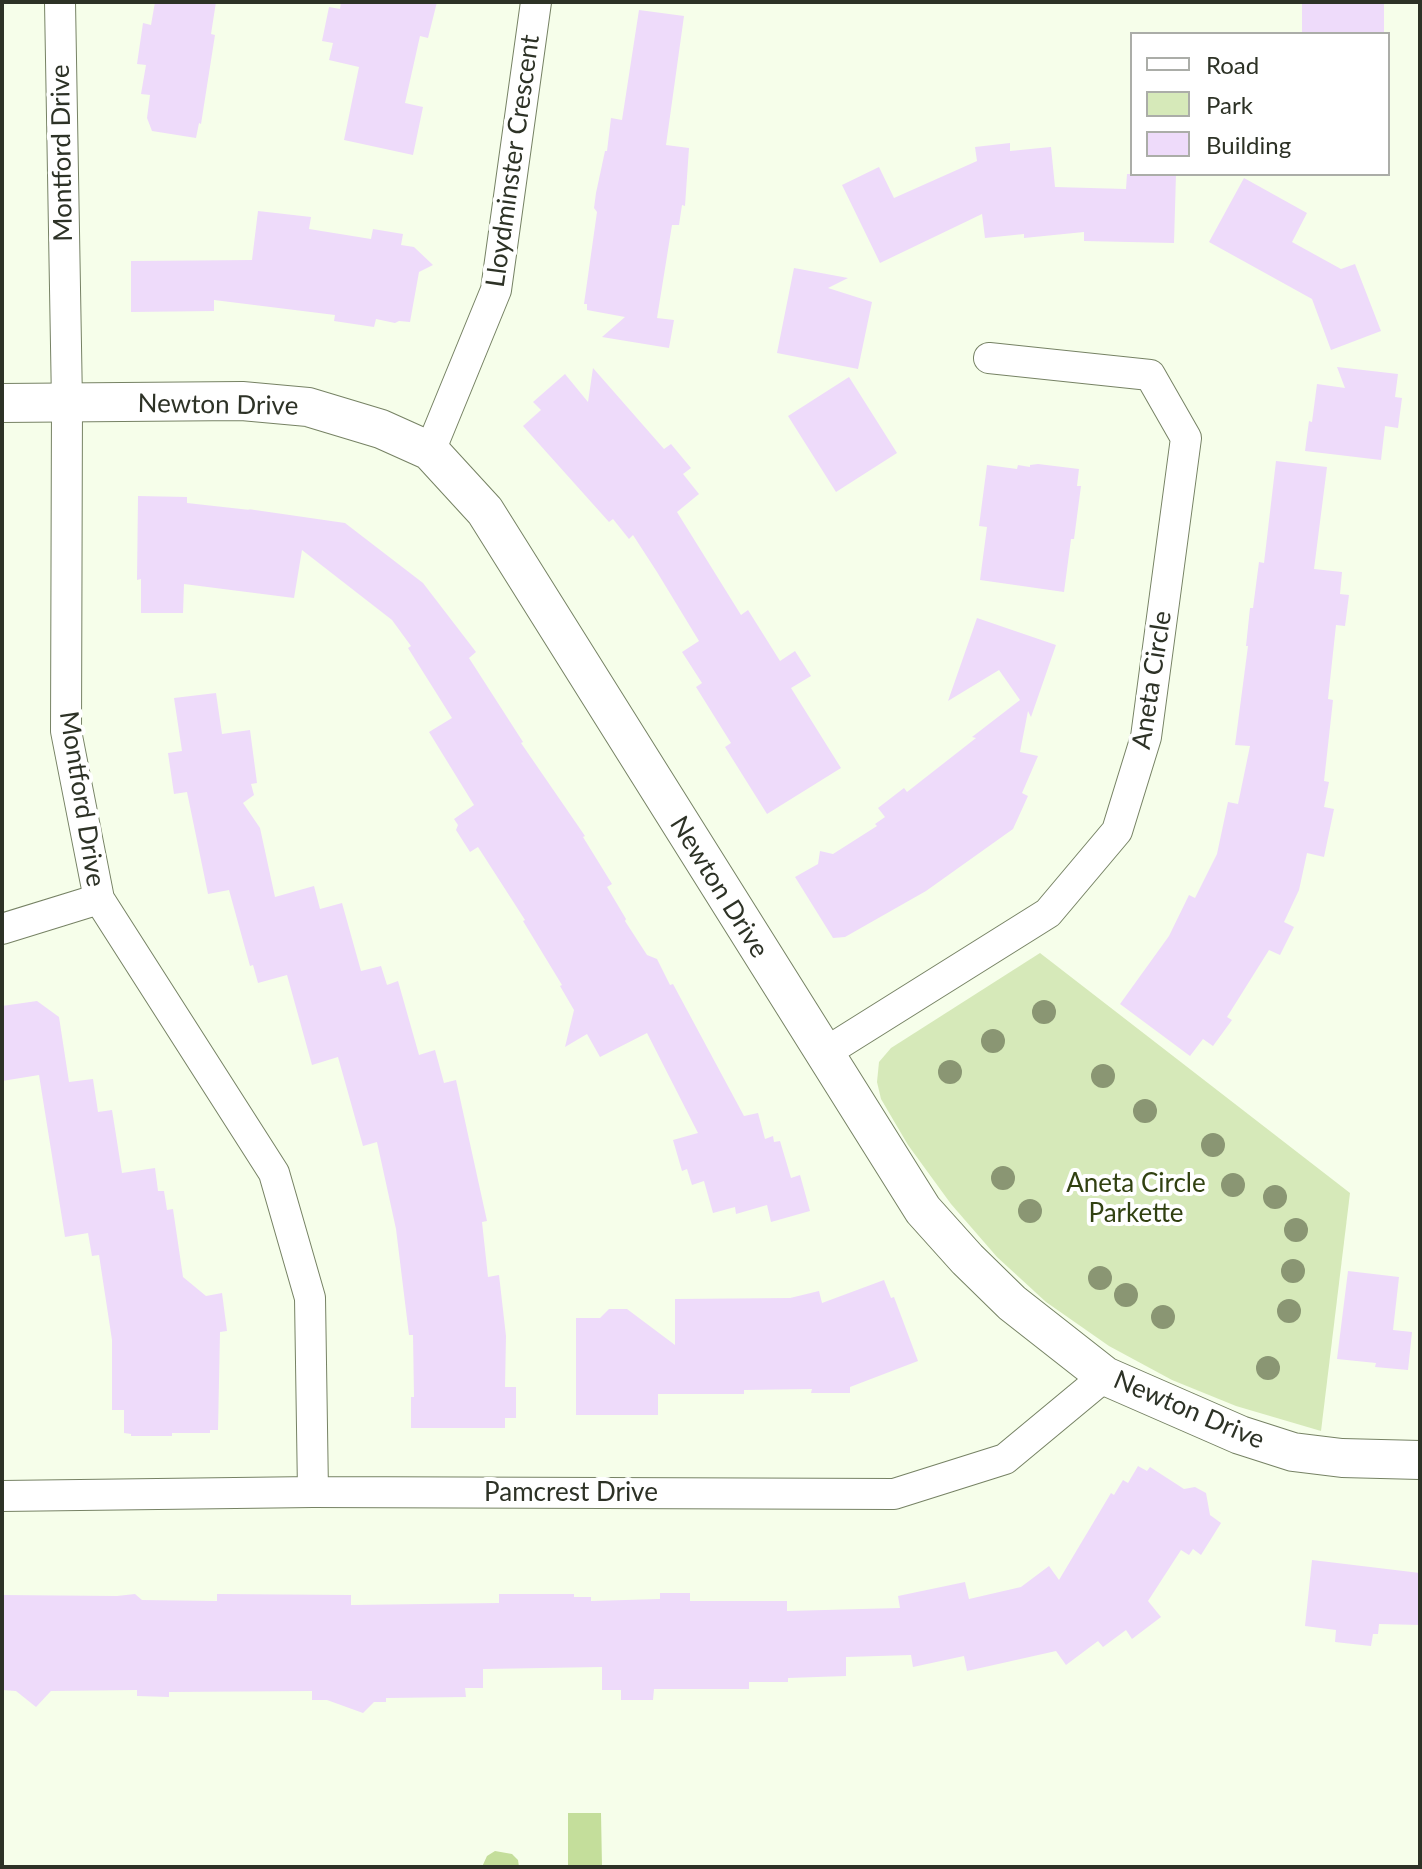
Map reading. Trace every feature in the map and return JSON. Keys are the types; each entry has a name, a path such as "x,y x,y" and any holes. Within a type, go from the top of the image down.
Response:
{"street":[{"name":"Montford Drive","path":"60,2 67,403 66,731 99,899 274,1173 310,1298 313,1492"},
{"name":"Lloydminster Crescent","path":"430,451 496,290 536,2"},
{"name":"Aneta Circle","path":"823,1054 1048,913 1117,831 1146,737 1186,438 1150,375 989,358"},
{"name":"Newton Drive","path":"2,403 242,401 308,407 381,429 430,451 485,511 923,1210 967,1259 1012,1303 1105,1376 1240,1435 1293,1452 1342,1458 1420,1460"},
{"path":"2,929 99,899"},
{"name":"Pamcrest Drive","path":"2,1496 313,1492 894,1494 1005,1459 1105,1376"}],"green space":[{"name":"Aneta Circle Parkette","path":"1040,953 1350,1193 1321,1431 1236,1406 1172,1380 1109,1346 1046,1302 997,1257 951,1204 908,1145 881,1099 877,1082 879,1062 891,1048"}],"shaded area":[{"path":"568,1813 601,1813 602,1867 568,1867"},
{"path":"495,1851 512,1854 518,1860 519,1867 482,1867 487,1856"}],"building":[{"path":"155,2 216,2 211,34 215,35 196,138 152,131 147,118 150,95 141,94 146,65 137,64 143,23 151,25"},
{"path":"341,2 437,2 428,38 420,36 405,103 423,107 413,155 344,140 359,67 329,60 333,43 322,41 329,7 340,9"},
{"path":"1302,2 1384,2 1384,32 1302,32"},
{"path":"639,10 684,16 666,145 689,148 685,206 682,205 679,225 672,225 657,318 674,320 669,348 602,337 625,317 587,310 587,304 584,304 597,212 594,208 596,193 607,151 611,118 622,120"},
{"path":"1010,143 1010,151 1051,147 1055,187 1126,189 1127,174 1176,176 1174,243 1084,241 1084,232 985,238 982,214 880,263 842,185 879,167 894,198 977,161 975,147"},
{"path":"1244,178 1307,213 1292,242 1341,269 1355,264 1381,331 1331,350 1312,299 1209,242"},
{"path":"258,211 311,217 309,229 371,239 373,229 403,234 401,245 414,247 433,265 419,272 410,322 376,319 374,327 334,321 335,315 214,300 214,311 131,312 131,261 252,260"},
{"path":"794,268 848,278 828,288 872,302 858,369 777,353"},
{"path":"1337,367 1398,374 1395,397 1402,398 1398,428 1385,426 1381,460 1305,451 1317,384 1345,388"},
{"path":"593,368 664,449 671,444 691,468 683,474 699,494 677,512 741,615 748,610 780,661 795,651 811,676 791,688 841,768 767,814 725,747 731,743 696,687 702,683 682,652 699,641 657,572 633,535 629,539 613,519 609,522 523,426 541,410 533,402 565,374 588,402"},
{"path":"849,377 897,453 836,492 788,416"},
{"path":"1276,461 1327,467 1314,569 1342,572 1340,594 1349,595 1345,626 1336,625 1328,699 1333,700 1324,781 1329,782 1324,807 1334,809 1324,857 1307,853 1299,890 1284,922 1294,927 1280,955 1269,950 1227,1017 1232,1020 1213,1046 1203,1039 1190,1056 1120,1004 1169,936 1189,895 1195,898 1217,854 1228,802 1238,804 1250,746 1235,745 1250,608 1253,608 1259,562 1264,563"},
{"path":"1038,464 1079,469 1077,486 1081,486 1064,592 980,580 987,527 979,526 987,465 1017,469 1018,465 1030,467"},
{"path":"138,496 187,497 187,503 345,523 423,583 476,652 469,658 521,743 585,836 612,884 607,887 625,921 647,955 657,959 670,985 673,984 744,1116 758,1113 765,1139 773,1136 774,1142 780,1141 791,1178 800,1175 810,1211 771,1222 767,1205 736,1214 735,1207 713,1213 704,1181 692,1185 687,1169 682,1171 673,1140 698,1133 647,1033 600,1057 587,1034 565,1047 574,1010 525,920 478,847 470,852 456,830 458,825 454,819 474,805 429,732 452,718 408,648 411,646 392,620 302,550 294,598 184,584 183,613 141,613 141,579 137,580"},
{"path":"977,618 1056,645 1031,717 1028,711 1020,752 1038,756 1022,793 1028,796 1013,829 926,891 845,937 833,938 795,877 818,864 820,851 833,854 877,826 875,824 885,817 878,808 904,788 907,792 1020,700 999,670 948,701"},
{"path":"216,693 222,734 250,730 257,783 251,784 254,795 243,803 260,828 275,897 314,886 320,909 342,903 361,971 381,966 387,985 398,981 419,1055 435,1050 444,1083 456,1080 487,1221 482,1222 488,1277 499,1275 506,1336 505,1387 516,1387 516,1418 505,1418 505,1428 411,1428 413,1335 409,1335 396,1229 377,1142 363,1146 338,1057 312,1065 287,975 258,983 253,965 250,966 229,890 208,894 187,792 174,794 168,753 182,751 174,698"},
{"path":"37,1001 59,1017 69,1082 93,1079 98,1112 112,1110 122,1173 155,1168 158,1191 164,1191 167,1210 173,1209 183,1277 206,1296 222,1293 227,1331 220,1332 218,1430 210,1430 210,1433 172,1433 172,1436 131,1436 124,1433 124,1410 112,1410 112,1340 99,1255 92,1256 88,1233 65,1237 39,1075 2,1081 2,1006"},
{"path":"1348,1271 1399,1277 1393,1330 1412,1332 1408,1370 1337,1359"},
{"path":"884,1280 891,1298 894,1297 918,1361 850,1387 850,1393 811,1393 812,1389 744,1390 744,1394 658,1394 658,1415 576,1415 576,1318 600,1318 609,1309 627,1309 675,1345 675,1299 790,1298 819,1291 822,1303"},
{"path":"1138,1466 1147,1471 1150,1467 1184,1489 1195,1487 1206,1493 1210,1515 1221,1523 1201,1555 1193,1549 1189,1555 1181,1550 1148,1601 1161,1617 1132,1639 1126,1630 1103,1647 1098,1641 1066,1665 1056,1651 967,1671 964,1656 913,1667 911,1655 846,1657 846,1676 788,1678 788,1682 749,1682 749,1689 654,1689 653,1700 621,1700 621,1690 602,1690 602,1667 483,1669 483,1688 465,1688 466,1697 386,1698 386,1702 374,1702 363,1713 327,1700 312,1700 312,1691 169,1692 169,1697 137,1696 137,1690 51,1691 36,1707 16,1691 2,1690 4,1595 135,1594 142,1600 217,1601 217,1594 351,1595 351,1605 499,1603 499,1594 574,1594 574,1597 591,1597 591,1601 660,1599 660,1593 690,1593 690,1601 787,1601 787,1611 900,1608 898,1596 965,1582 969,1599 1021,1587 1049,1566 1059,1580 1111,1493 1114,1495 1123,1480 1128,1483"},
{"path":"1312,1560 1420,1573 1420,1625 1379,1624 1378,1634 1373,1634 1371,1646 1335,1642 1336,1630 1305,1626"}]}
